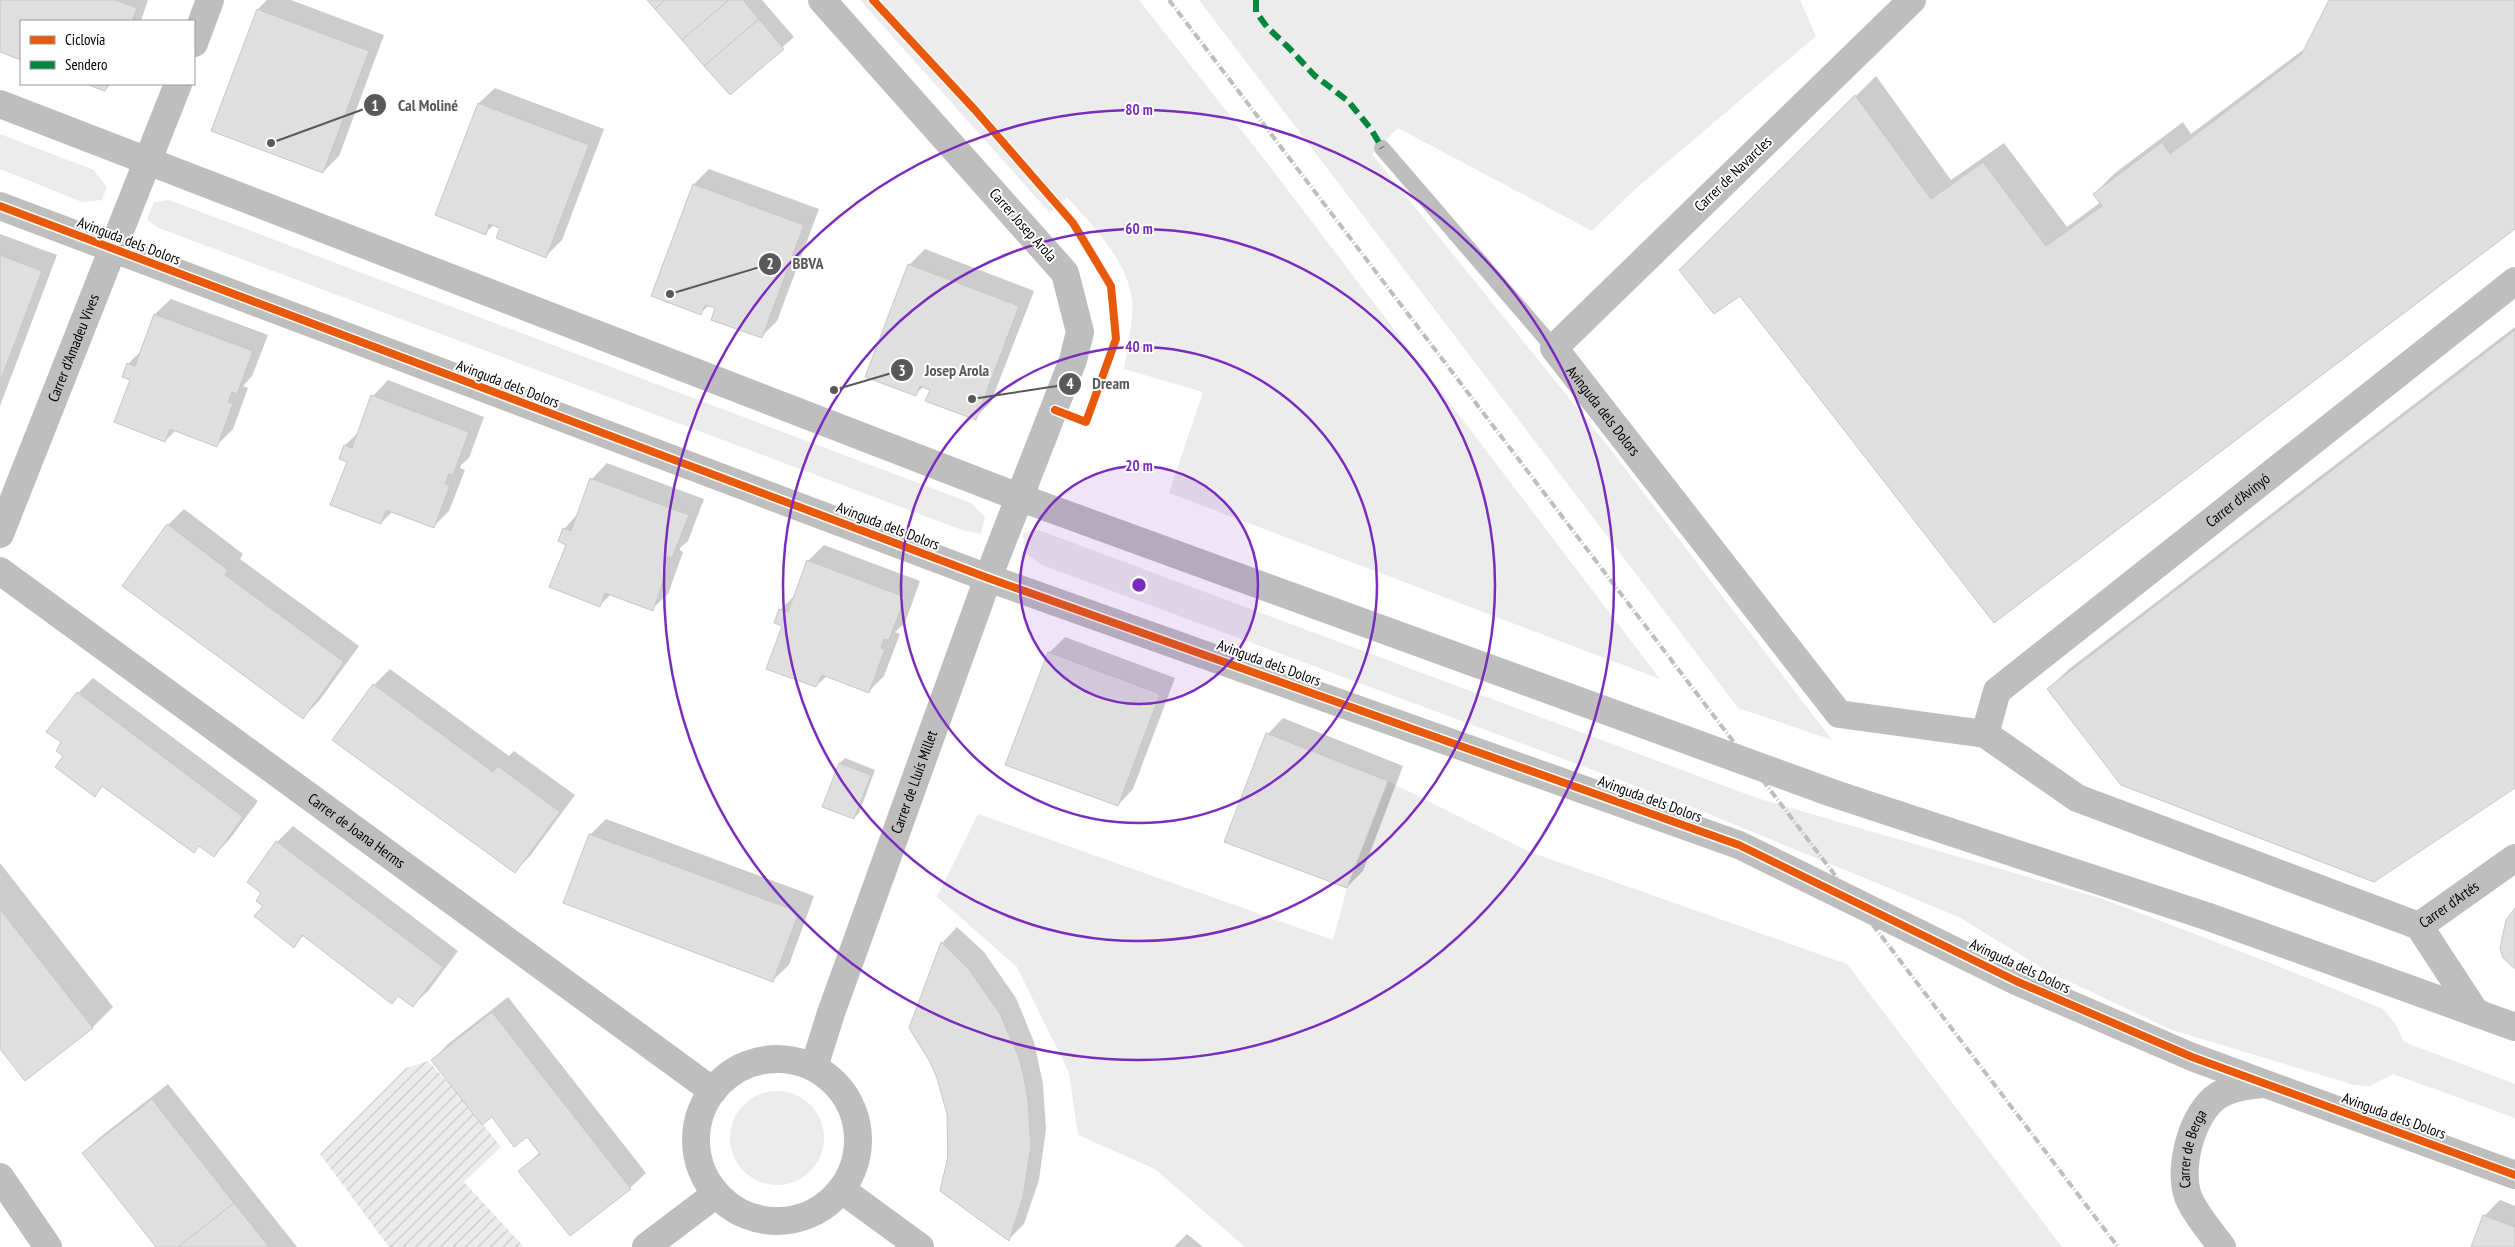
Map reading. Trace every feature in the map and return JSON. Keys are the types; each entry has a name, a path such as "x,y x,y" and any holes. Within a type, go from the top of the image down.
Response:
{"street":[{"path":"195,40 210,0"},
{"name":"Carrer Josep Arola","path":"822,0 1065,273 1080,332 1073,360 1021,498"},
{"name":"Carrer de Navarcles","path":"1554,348 1912,0"},
{"name":"Carrer d'Amadeu Vives","path":"0,534 114,251 178,85"},
{"path":"0,104 1021,498 1832,793 2206,916 2515,1027"},
{"name":"Avinguda dels Dolors","path":"0,206 114,251 988,578 1739,845 2016,981 2192,1057 2515,1175"},
{"name":"Carrer d'Avinyó","path":"1985,734 1997,691 2515,281"},
{"name":"Avinguda dels Dolors","path":"1554,348 1839,714 1985,734 2077,798 2419,926"},
{"name":"Carrer de Lluís Millet","path":"814,1067 831,1013 988,578 1021,498"},
{"name":"Carrer de Joana Herms","path":"0,571 713,1091"},
{"name":"Carrer d'Artés","path":"2476,1013 2419,926 2515,858"},
{"path":"770,1059 793,1060 814,1067 837,1084 853,1108 859,1136 855,1164 842,1190 815,1213 780,1222 745,1215 716,1194 702,1170 696,1143 700,1115 713,1091 729,1074 748,1064 770,1059"},
{"name":"Carrer de Berga","path":"2222,1247 2190,1202 2185,1184 2185,1161 2192,1135 2203,1111 2218,1095 2241,1086 2263,1084"},
{"path":"0,1177 48,1247"},
{"path":"842,1190 920,1247"},
{"path":"646,1247 716,1194"}],"lane":[{"path":"1382,148 1554,348"}],"shaded area":[{"path":"860,0 1139,0 1268,164 1660,679 1169,493 1203,392 1124,369 1131,326 1132,300 1129,285 1123,271 1107,244 1067,197 1050,213"},
{"path":"1199,0 1800,0 1816,36 1632,192 1592,231 1398,128 1372,154 1607,445 1832,740 1738,708"},
{"path":"0,134 94,170 107,187 102,200 82,202 0,169"},
{"path":"169,200 971,503 985,517 981,534 962,530 159,228 147,220 154,202"},
{"path":"1039,530 1757,798 2103,899 2268,962 2383,1009 2395,1023 2404,1042 2515,1084 2515,1118 2393,1074 2370,1086 2354,1085 2172,1030 2047,971 1959,917 1687,805 1042,565 1024,552 1023,533"},
{"path":"1388,781 1530,852 1847,964 2062,1247 1245,1247 1155,1169 1078,1135 1069,1073 1017,967 937,897 978,814 1333,940 1347,888"},
{"path":"428,1061 455,1090 501,1147 464,1182 524,1247 389,1247 320,1154 406,1068"},
{"path":"777,1091 795,1095 810,1105 820,1120 824,1138 820,1156 810,1171 795,1181 777,1185 759,1181 744,1171 734,1156 730,1138 734,1120 744,1105 759,1095"}],"building":[{"path":"0,0 116,0 137,8 132,20 20,20 20,60 0,52"},
{"path":"647,0 665,0 655,9"},
{"path":"665,0 729,0 682,40 655,9"},
{"path":"729,0 743,0 759,19 704,66 682,40"},
{"path":"2329,0 2515,0 2515,229 1994,623 1740,296 1714,314 1679,270 1855,95 1931,199 1983,162 2046,246 2102,206 2093,194 2162,142 2170,154 2301,55"},
{"path":"257,9 369,51 323,173 211,131"},
{"path":"759,19 784,49 730,95 704,66"},
{"path":"88,85 108,85 105,91"},
{"path":"478,103 589,145 546,258 496,238 500,228 489,224 486,235 435,215"},
{"path":"693,184 804,225 762,338 711,320 715,308 705,305 701,315 651,296"},
{"path":"0,255 42,271 0,382"},
{"path":"908,264 1019,306 976,420 925,401 930,390 920,386 916,396 865,377"},
{"path":"154,314 253,351 237,394 232,392 228,402 233,404 217,447 170,429 165,442 114,422 130,380 122,377 127,363 135,366"},
{"path":"2515,330 2515,788 2374,882 2121,785 2047,689"},
{"path":"371,395 469,432 453,475 449,474 445,484 450,485 434,528 386,510 381,524 330,505 347,462 339,459 344,445 352,448"},
{"path":"590,478 689,515 672,558 668,556 665,566 668,567 653,611 605,593 600,607 549,587 566,545 558,541 563,528 571,531"},
{"path":"167,524 228,570 225,575 344,662 303,719 122,586"},
{"path":"807,560 905,597 889,640 884,639 881,648 885,649 869,693 822,675 816,687 766,669 782,626 774,623 779,609 788,612"},
{"path":"1048,652 1160,694 1118,806 1005,765"},
{"path":"373,684 493,772 498,766 560,812 515,873 332,740"},
{"path":"77,692 243,817 214,857 199,846 194,853 102,786 95,797 55,767 63,756 56,751 61,742 46,732"},
{"path":"1266,733 1388,781 1347,888 1224,842"},
{"path":"839,763 871,775 854,819 822,807"},
{"path":"589,834 799,912 773,982 563,903"},
{"path":"276,841 443,967 413,1007 398,996 392,1004 302,935 294,948 254,916 263,906 256,901 261,893 247,882"},
{"path":"2515,908 2515,969 2503,958 2500,948 2506,920"},
{"path":"0,909 93,1028 25,1081 0,1049"},
{"path":"941,942 968,968 1000,1014 1019,1058 1023,1073 1028,1100 1031,1146 1023,1197 1009,1241 940,1191 948,1156 947,1114 937,1078 930,1062 909,1028"},
{"path":"492,1012 631,1189 570,1236 518,1171 540,1154 527,1137 514,1147 492,1117 482,1125 431,1060"},
{"path":"152,1099 234,1203 178,1247 156,1247 82,1153"},
{"path":"234,1203 269,1247 178,1247"},
{"path":"2483,1215 2515,1227 2515,1247 2471,1247"}],"railway":[{"path":"1169,0 2118,1247"}],"marked path":[{"path":"1256,0 1256,12 1267,27 1314,75 1348,101 1371,129 1382,148"}],"cycle path":[{"path":"873,0 975,110 1073,223 1111,286 1116,339 1086,422 1055,410"},
{"path":"0,206 988,578 1739,845 2016,981 2192,1057 2515,1175"}],"place":[{"name":"Cal Moliné","path":"271,143"},
{"name":"BBVA","path":"670,294"},
{"name":"Josep Arola","path":"834,390"},
{"name":"Dream","path":"972,399"}]}
